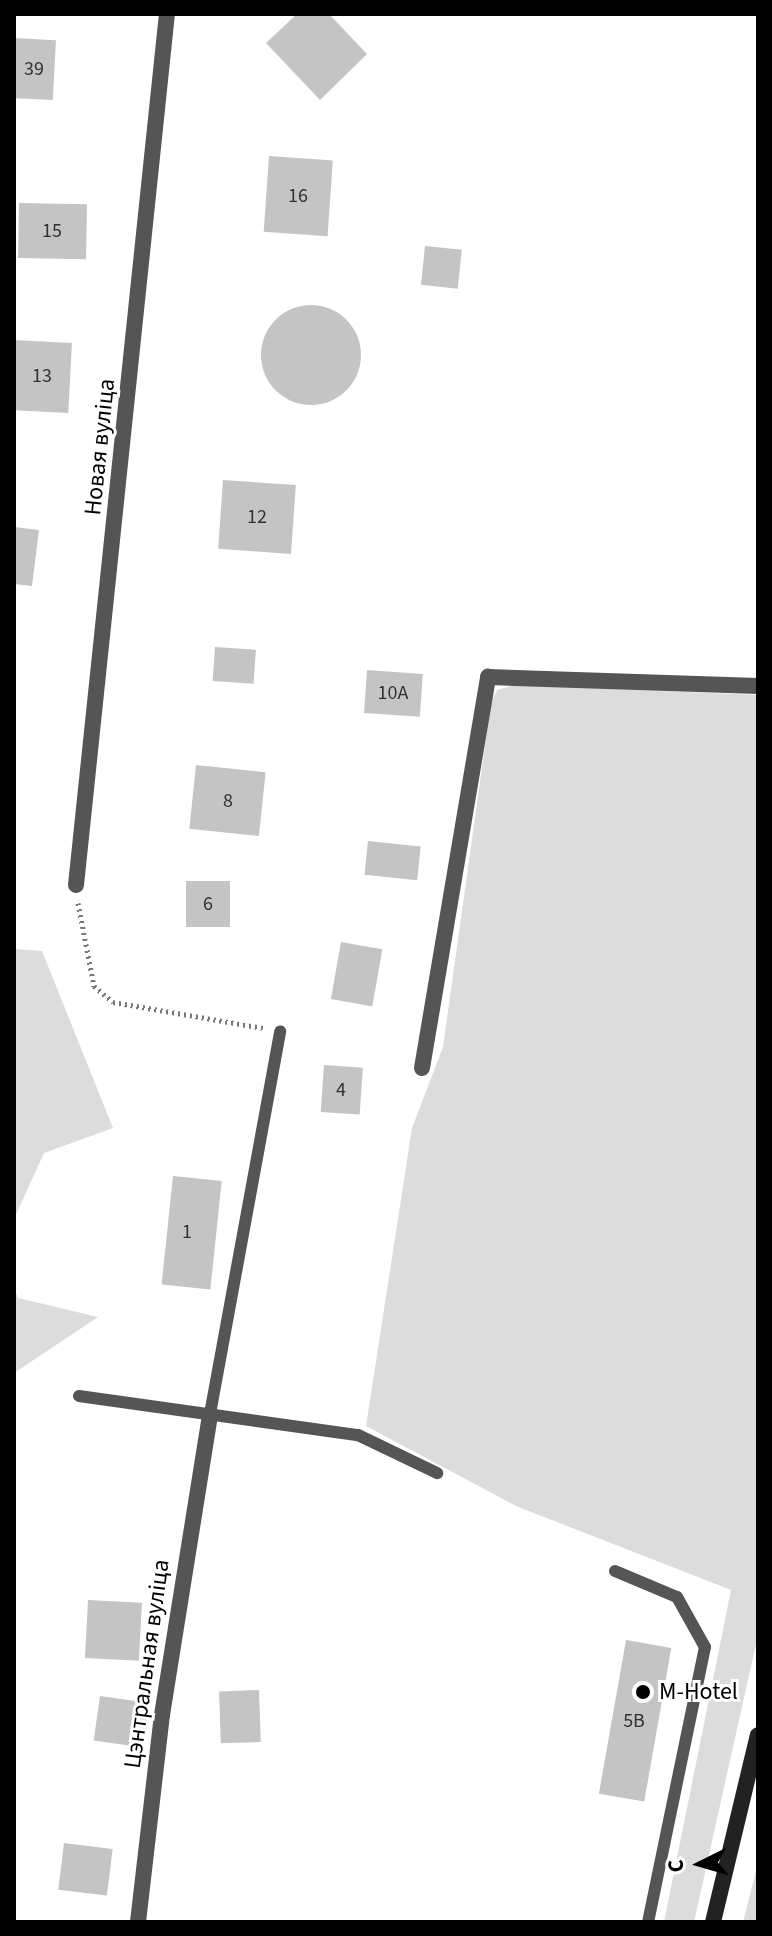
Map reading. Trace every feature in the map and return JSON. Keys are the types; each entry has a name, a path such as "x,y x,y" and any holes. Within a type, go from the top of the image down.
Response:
{"main road":[{"path":"713,1922 758,1735"}],"street":[{"name":"Новая вуліца","path":"76,885 167,14"},
{"path":"422,1068 488,677 758,686"},
{"name":"Цэнтральная вуліца","path":"138,1922 162,1715 210,1414"}],"lane":[{"path":"210,1414 280,1031"},
{"path":"79,1396 358,1435 437,1473"},
{"path":"615,1571 677,1597 705,1647 648,1922"}],"path":[{"path":"76,885 86,961 94,986 113,1002 280,1031"}],"shaded area":[{"path":"515,685 758,695 758,1635 694,1922 664,1922 731,1590 516,1506 366,1426 412,1128 443,1047 491,703 497,690"},
{"path":"14,949 42,951 113,1128 44,1153 14,1219"},
{"path":"14,1287 18,1298 98,1317 14,1373"},
{"path":"758,1863 758,1922 743,1922 753,1883"}],"building":[{"path":"297,14 329,14 367,54 320,100 266,43"},
{"path":"14,38 56,40 53,100 14,98"},
{"path":"269,156 333,160 328,236 264,232"},
{"path":"19,203 87,204 86,259 18,258"},
{"path":"425,246 462,250 458,289 421,285"},
{"path":"311,305 330,308 347,319 358,336 361,355 358,374 347,391 330,402 311,405 292,402 275,391 264,374 261,355 264,336 275,319 292,308"},
{"path":"14,340 72,343 68,413 14,410"},
{"path":"223,480 296,485 291,554 218,549"},
{"path":"14,527 39,530 32,586 14,584"},
{"path":"215,647 256,650 254,684 213,681"},
{"path":"367,670 423,674 420,717 364,713"},
{"path":"196,765 266,772 259,836 189,829"},
{"path":"368,841 421,847 417,880 364,875"},
{"path":"186,881 230,881 230,927 186,927"},
{"path":"341,942 382,949 372,1006 331,999"},
{"path":"324,1065 363,1068 360,1115 321,1112"},
{"path":"173,1176 222,1181 210,1290 162,1284"},
{"path":"88,1600 142,1603 139,1661 85,1658"},
{"path":"626,1640 671,1648 644,1802 599,1794"},
{"path":"259,1690 261,1742 221,1743 219,1691"},
{"path":"100,1696 150,1703 143,1748 94,1741"},
{"path":"64,1843 113,1849 107,1896 58,1890"}],"place":[{"name":"M-Hotel","path":"643,1692"}]}
